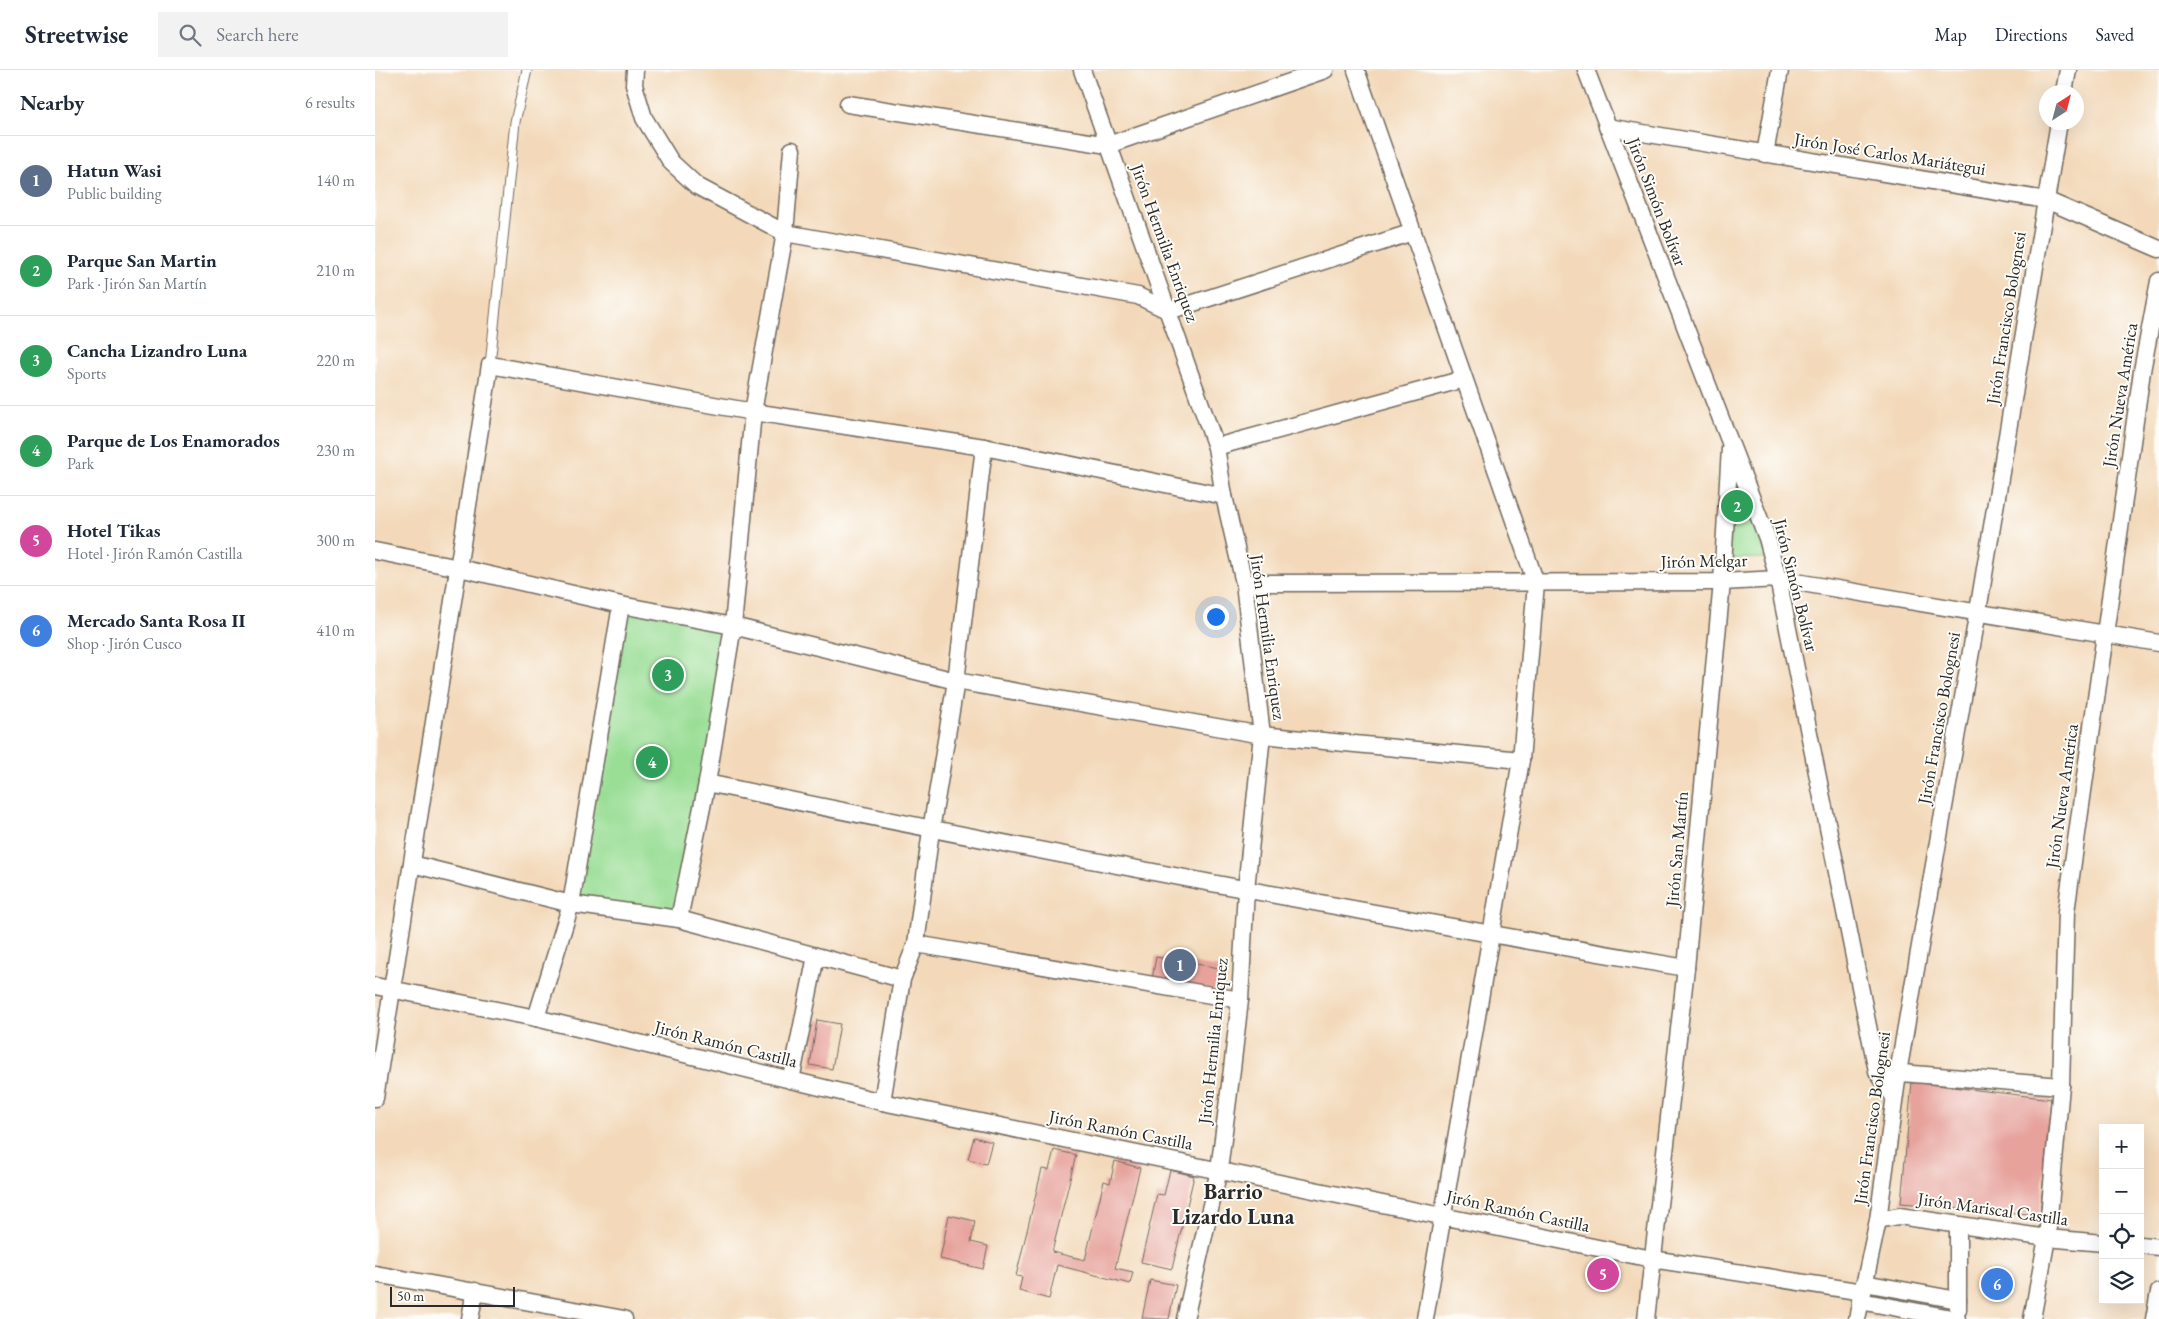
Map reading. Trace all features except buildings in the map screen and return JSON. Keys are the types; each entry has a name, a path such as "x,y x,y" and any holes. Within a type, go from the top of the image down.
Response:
{"street":[{"path":"635,70 635,85 644,118 671,162 697,186 785,233 1138,296 1169,311 1413,232"},
{"name":"Jirón Hermilia Enriquez","path":"1082,70 1216,448 1224,496 1244,583 1262,735 1246,889 1240,1000 1219,1170 1185,1319"},
{"path":"848,104 1108,145 1325,70"},
{"path":"1356,70 1536,583 1521,760 1425,1319"},
{"name":"Jirón Simón Bolívar","path":"1586,70 1767,538 1777,579 1877,1071 1894,1097"},
{"path":"1765,154 1780,70"},
{"path":"2065,85 2068,70"},
{"name":"Jirón José Carlos Mariátegui","path":"1607,127 2046,200 2159,249"},
{"name":"Jirón Francisco Bolognesi","path":"1857,1319 1878,1220 1894,1097 1978,611 2058,130"},
{"path":"679,919 707,783 733,626 753,412 785,233 791,150"},
{"name":"Jirón Nueva América","path":"2032,1319 2047,1238 2061,1086 2066,912 2142,371 2159,281"},
{"path":"375,1098 490,365 753,412 984,447 1224,496"},
{"path":"1216,448 1464,380"},
{"name":"Jirón San Martín","path":"1646,1319 1687,968 1721,582 1730,441"},
{"path":"882,1102 902,979 916,944 931,830 956,681 984,447"},
{"path":"375,551 621,605 733,626 956,681 1262,735 1521,760"},
{"name":"Jirón Melgar","path":"1244,583 1721,582 1777,579 1978,611 2159,643"},
{"path":"537,1018 571,904 621,605"},
{"path":"707,783 931,830 1491,935 1687,968"},
{"path":"412,864 571,904 679,919 902,979"},
{"path":"916,944 1240,1000"},
{"path":"791,1080 816,956"},
{"name":"Jirón Ramón Castilla","path":"375,986 537,1018 882,1102 1652,1259 1863,1292"},
{"path":"1877,1071 2061,1086"},
{"name":"Jirón Mariscal Castilla","path":"1878,1220 1899,1216 2047,1238 2099,1242"},
{"path":"1863,1292 1957,1319 1958,1225"},
{"path":"2144,1245 2159,1247"},
{"path":"375,1274 624,1319"},
{"path":"470,1319 475,1291"},
{"path":"1863,1292 1958,1300"},
{"path":"2155,1319 2159,1292"}],"lane":[{"path":"490,365 515,122 527,70"}],"green space":[{"path":"1731,454 1767,558 1721,559"},
{"path":"625,610 733,626 679,919 572,899"}],"place":[{"name":"Parque San Martin","path":"1737,506"},
{"name":"Cancha Lizandro Luna","path":"668,675"},
{"name":"Parque de Los Enamorados","path":"652,762"},
{"name":"Hatun Wasi","path":"1180,965"},
{"name":"Hotel Tikas","path":"1603,1274"},
{"name":"Mercado Santa Rosa II","path":"1997,1284"}],"district":[{"name":"Barrio Lizardo Luna","path":"1233,1204"}]}
